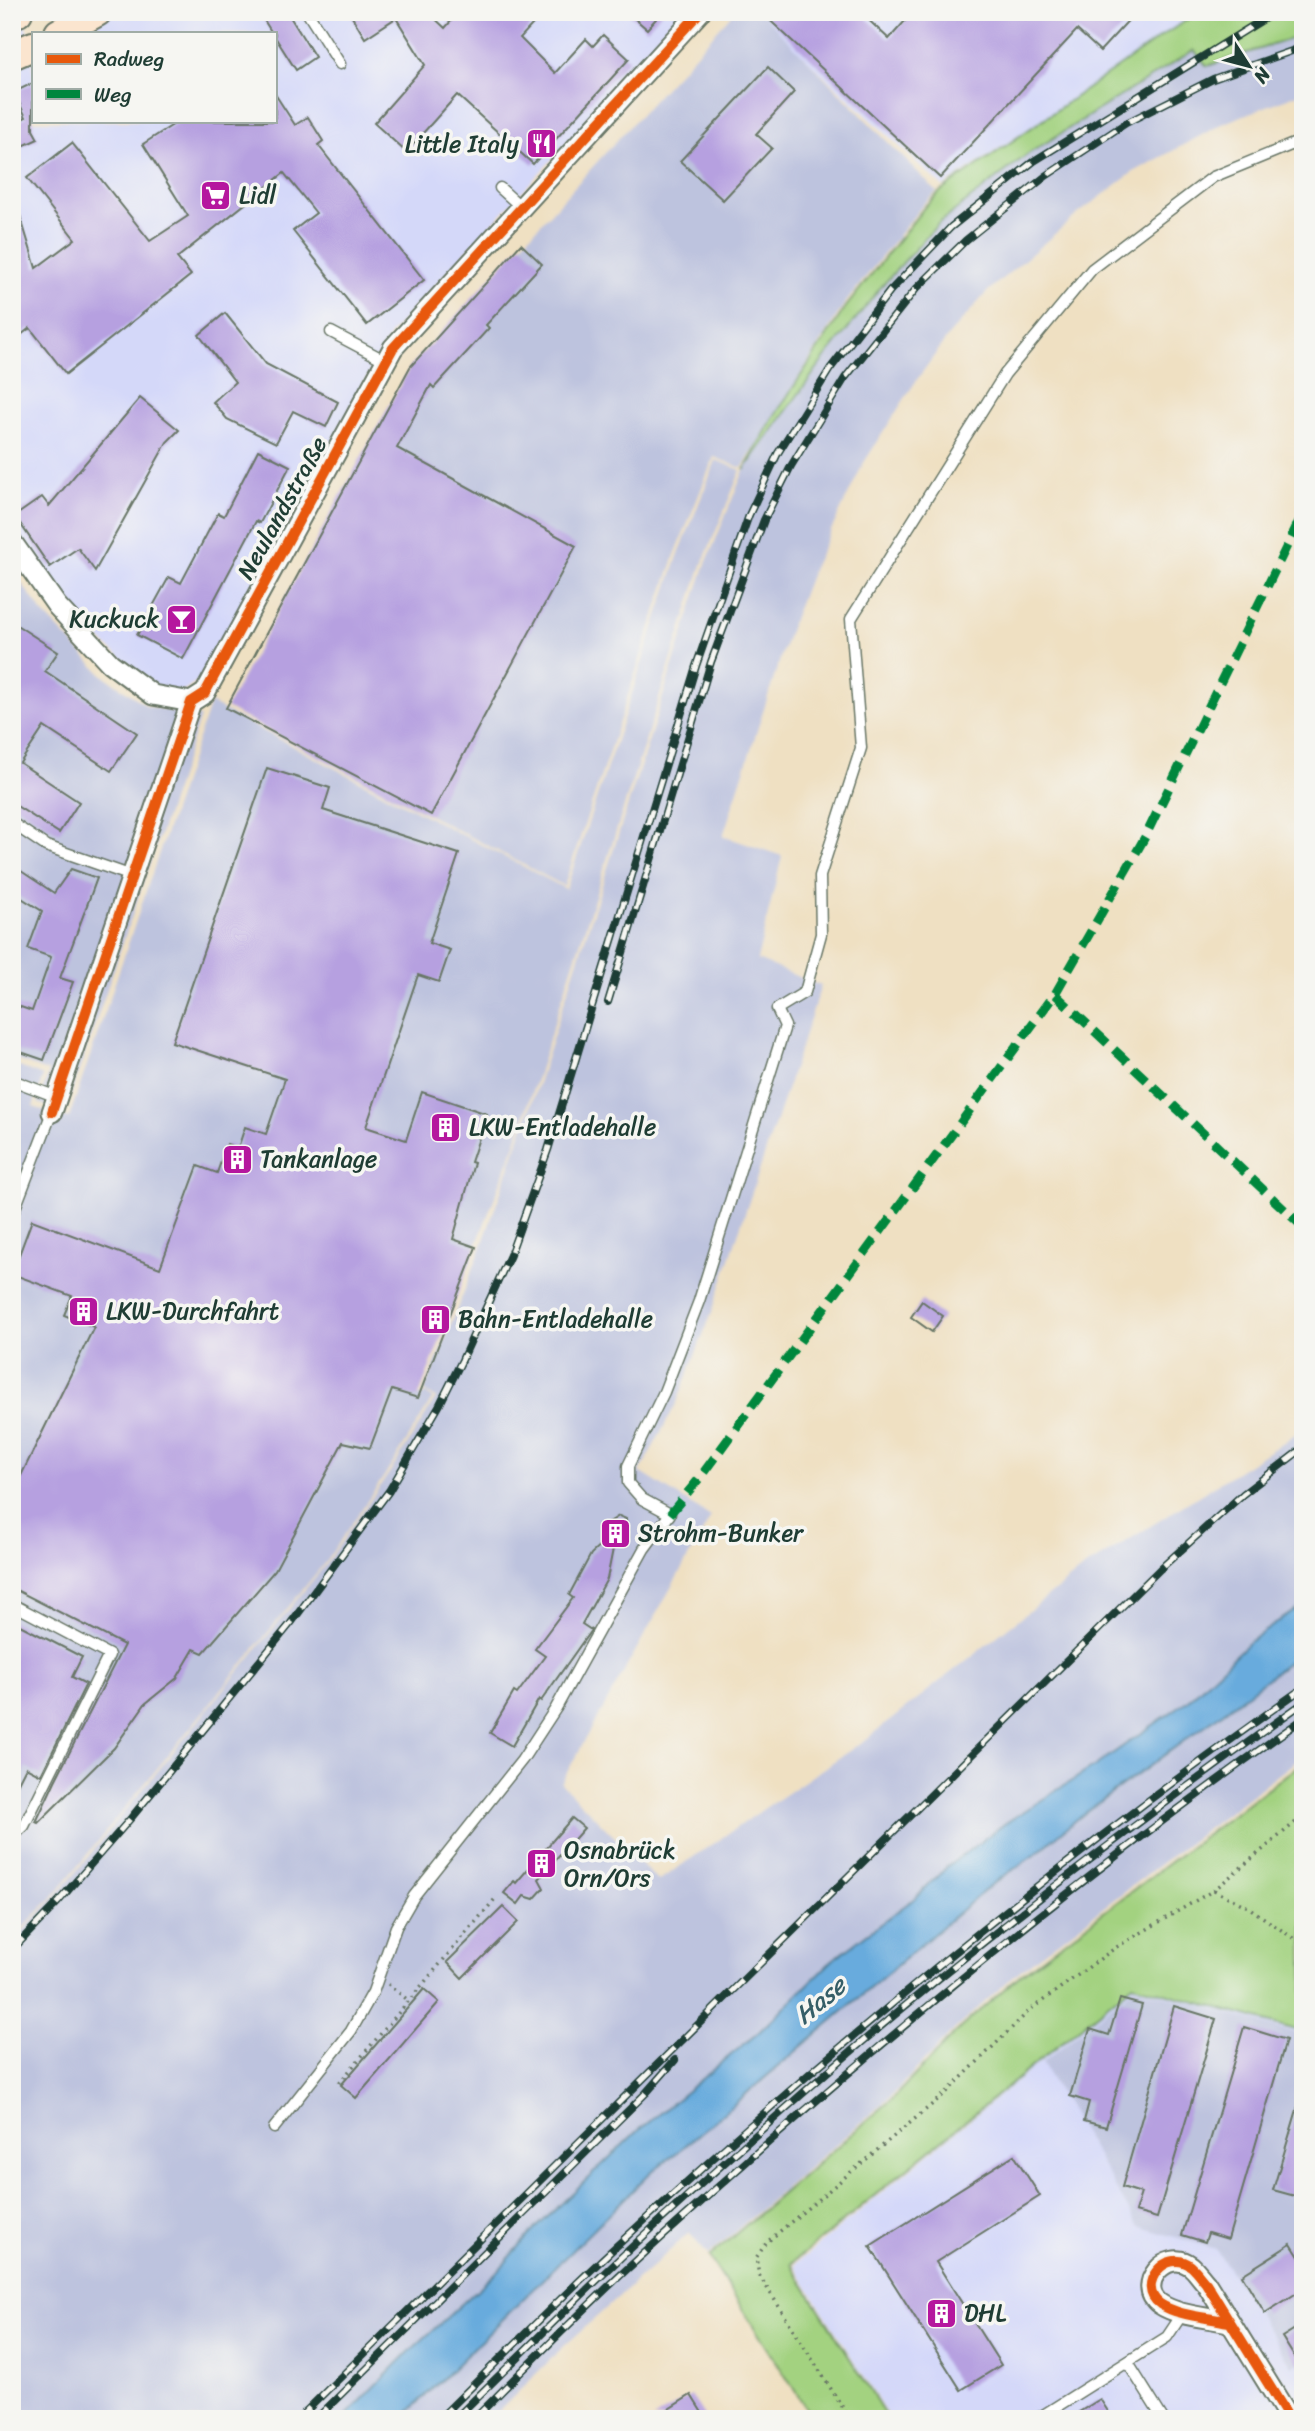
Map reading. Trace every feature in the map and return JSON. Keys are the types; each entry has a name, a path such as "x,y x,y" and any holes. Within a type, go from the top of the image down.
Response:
{"main road":[{"path":"12,14 18,12"},
{"path":"12,55 32,46"}],"street":[{"name":"Neulandstraße","path":"54,1105 191,702 205,693 393,348 700,12"},
{"path":"12,542 57,606 110,663 153,695 191,702"},
{"path":"1228,2322 1167,2308 1156,2301 1151,2289 1158,2267 1177,2261 1190,2265 1206,2283 1290,2419"}],"lane":[{"path":"307,12 340,64"},
{"path":"274,2127 351,2031 373,1992 396,1927 414,1896 522,1760 556,1708 644,1549 670,1514 642,1499 628,1483 628,1466 664,1392 699,1301 785,1026 777,1009 805,992 821,934 820,876 862,748 851,619 1005,374 1092,269 1213,177 1303,140"},
{"path":"500,188 522,208"},
{"path":"331,332 386,361"},
{"path":"12,824 46,846 132,876"},
{"path":"12,1080 54,1105 12,1216"},
{"path":"12,1604 109,1655 24,1826 12,1837"},
{"path":"1037,2419 1167,2337 1184,2312"},
{"path":"1128,2363 1163,2419"}],"path":[{"path":"850,2419 759,2274 756,2258 767,2242 947,2092 1030,2010 1115,1948 1214,1890 1303,1816"},
{"path":"1214,1890 1248,1907 1303,1945"},
{"path":"339,2083 495,1899"},
{"path":"379,1976 409,2001"}],"shaded area":[{"path":"12,12 21,12 32,47 32,122 276,122 276,32 71,32 103,12 689,12 391,333 207,676 181,692 157,687 109,648 64,605 12,531"},
{"path":"734,12 760,12 937,192 925,202 843,306 742,468 714,457 675,555 564,886 226,708 410,367"},
{"path":"756,12 1199,12 943,187"},
{"path":"1303,35 1303,92 1224,123 1132,173 1078,214 988,291 949,335 863,464 812,570 791,625 723,836 782,856 757,960 821,986 713,1309 677,1402 640,1472 711,1517 561,1783 658,1881 868,1738 1081,1570 1303,1430 1303,1756 1017,1973 955,2029 888,2099 708,2255 689,2233 560,2350 491,2419 12,2419 12,1942 52,1901 329,1560 396,1463 436,1398 424,1391 479,1254 530,1108 705,566 744,470 821,363 882,285 939,223 1028,154 1194,50 1207,66"},
{"path":"716,460 741,470 702,565 516,1142 418,1397 426,1394 433,1398 394,1462 327,1560 51,1899 12,1939 12,1064 43,1076 33,1107 69,1118 210,703 566,889 678,556"},
{"path":"12,570 43,613 103,675 147,706 200,717 65,1112 38,1103 49,1072 12,1058"},
{"path":"1133,1985 1303,2033 1303,2419 890,2419 794,2265"},
{"path":"1134,1987 1303,2035 1303,2359 1292,2366 1216,2249 1138,2226 1042,2063"}],"green space":[{"path":"1199,12 1303,12 1303,35 1207,66 1194,50 1028,154 939,223 882,286 821,363 744,470 772,420 845,308 926,205 941,191"},
{"path":"1303,1762 1303,2032 1133,1984 791,2264 888,2419 813,2419 709,2257 891,2100 960,2028 1020,1975"}],"water":[{"name":"Hase","path":"1303,1605 1303,1651 991,1885 679,2151 652,2171 402,2419 343,2419 410,2351 499,2270 529,2235 632,2136 759,2032 835,1958 915,1898 947,1867 1004,1824 1095,1766 1187,1701 1249,1642"}],"building":[{"path":"259,12 287,12 315,57 296,70 276,39 276,32 271,32"},
{"path":"349,12 428,12 445,28 459,12 544,12 520,38 555,73 586,39 593,46 603,35 629,59 533,164 457,95 406,152 374,123 425,65 396,18 365,38"},
{"path":"627,12 662,12 647,29"},
{"path":"761,12 860,12 889,39 913,12 1136,12 1100,51 1077,30 940,178"},
{"path":"768,67 794,92 756,134 772,148 723,200 680,161"},
{"path":"32,83 32,122 38,139 12,151 12,124 26,117 14,92"},
{"path":"276,96 295,125 308,117 323,141 318,145 424,280 367,325 293,231 316,213 284,173 177,258 191,275 66,374 30,328 12,342 12,202 16,202 36,268 75,239 27,178 72,143 150,241 188,216 143,144 177,122 276,122"},
{"path":"521,244 542,264 486,325 489,328 434,388 431,385 397,448 576,546 431,815 226,708 410,367"},
{"path":"225,313 266,364 338,402 326,427 293,411 276,443 227,419 213,402 235,382 199,335"},
{"path":"140,398 179,430 167,442 95,571 78,548 50,567 15,516 42,497 49,506"},
{"path":"258,450 290,466 260,523 256,521 183,659 137,635 169,577 181,583 218,513 224,516"},
{"path":"12,622 58,652 45,671 137,733 111,771 44,727 20,763 79,802 59,833 12,803"},
{"path":"267,768 330,788 323,810 459,854 429,943 450,950 439,982 418,975 366,1127 406,1140 422,1092 487,1114 471,1162 474,1163 453,1239 476,1247 418,1398 392,1390 370,1448 343,1442 275,1570 203,1653 194,1649 177,1678 145,1704 114,1748 38,1823 36,1822 55,1781 124,1645 12,1588 12,1494 94,1327 64,1315 72,1296 12,1274 32,1220 160,1268 198,1166 217,1173 227,1144 238,1148 245,1127 266,1134 285,1079 172,1042"},
{"path":"12,865 54,893 71,869 97,878 60,978 73,982 44,1060 12,1049 12,1004 32,1011 51,957 28,949 42,911 12,892"},
{"path":"922,1301 943,1316 932,1332 911,1317"},
{"path":"619,1516 626,1519 629,1537 626,1543 613,1549 607,1579 582,1624 591,1630 541,1701 539,1699 512,1746 490,1733 514,1692 517,1694 545,1656 535,1649 573,1598 569,1595 591,1554 603,1543 601,1534 605,1525"},
{"path":"12,1621 82,1657 72,1677 86,1684 41,1775 26,1767 12,1795"},
{"name":"Osnabrück Orn/Ors","path":"572,1818 584,1828 539,1879 544,1888 534,1899 524,1896 518,1904 504,1893 514,1881 516,1883"},
{"path":"503,1907 518,1922 462,1978 447,1962"},
{"path":"424,1989 439,2002 356,2098 341,2085"},
{"path":"1120,1999 1142,2005 1106,2127 1084,2121 1089,2102 1070,2096 1090,2029 1109,2035"},
{"path":"1174,2006 1216,2019 1157,2218 1135,2212 1141,2193 1122,2187"},
{"path":"1244,2027 1286,2040 1228,2239 1208,2233 1205,2242 1182,2235"},
{"path":"1299,2103 1303,2104 1303,2171 1295,2196 1273,2190"},
{"name":"DHL","path":"1014,2155 1040,2196 936,2262 1001,2365 961,2390 870,2246"},
{"path":"1291,2244 1303,2263 1303,2289 1265,2313 1242,2275"},
{"path":"1303,2324 1303,2371 1282,2337"},
{"path":"691,2395 706,2419 653,2419"},
{"path":"1100,2399 1113,2419 1068,2419"}],"railway":[{"path":"12,1950 131,1818 291,1623 389,1491 439,1406 510,1255 548,1150 696,666 749,515 778,453 830,369 890,291 951,227 1034,161 1275,12"},
{"path":"608,1002 711,662 764,520 791,466 845,378 916,289 966,240 1046,176 1126,123 1213,79 1303,47"},
{"path":"298,2419 1160,1569 1243,1494 1303,1448"},
{"path":"439,2419 610,2252 776,2102 861,2030 947,1958 1123,1820 1303,1688"},
{"path":"455,2419 663,2218 869,2036 1051,1889 1303,1703"},
{"path":"474,2419 626,2270 872,2053 1040,1915 1303,1719"},
{"path":"316,2419 646,2093 675,2060"}],"marked path":[{"path":"670,1514 698,1480 1055,994 1145,837 1303,513"},
{"path":"1055,994 1303,1227"}],"cycle path":[{"path":"52,1112 191,702 205,693 393,348 700,12"},
{"path":"1228,2322 1184,2314 1160,2304 1153,2296 1151,2288 1157,2271 1172,2261 1181,2261 1195,2270 1206,2283 1290,2419"}],"place":[{"name":"Little Italy","path":"542,144"},
{"name":"Lidl","path":"216,195"},
{"name":"Kuckuck","path":"182,619"},
{"name":"LKW-Entladehalle","path":"446,1127"},
{"name":"Tankanlage","path":"237,1159"},
{"name":"LKW-Durchfahrt","path":"83,1311"},
{"name":"Bahn-Entladehalle","path":"435,1319"},
{"name":"Strohm-Bunker","path":"615,1533"},
{"name":"Osnabrück Orn/Ors","path":"541,1864"},
{"name":"DHL","path":"941,2313"}]}
